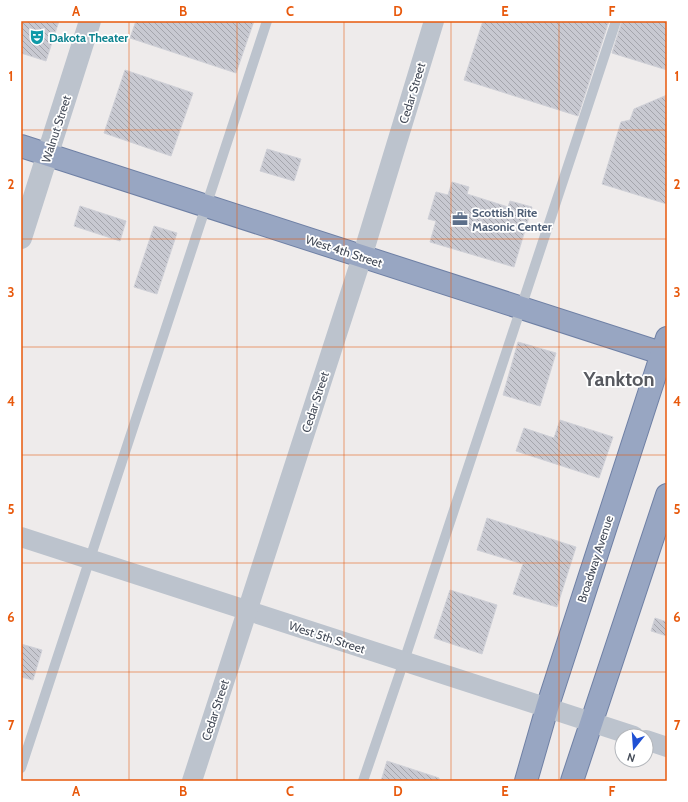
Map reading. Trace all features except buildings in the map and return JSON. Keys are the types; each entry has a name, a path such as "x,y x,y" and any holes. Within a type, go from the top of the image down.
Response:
{"highway":[{"name":"West 4th Street","path":"21,146 521,308 665,349"},
{"name":"Broadway Avenue","path":"526,781 547,708 665,349"},
{"path":"572,781 667,495"}],"street":[{"name":"Walnut Street","path":"21,238 90,21"},
{"name":"Cedar Street","path":"192,781 362,257 434,21"},
{"name":"West 5th Street","path":"21,537 614,729"},
{"path":"654,743 667,747"}],"lane":[{"path":"21,768 267,21"},
{"path":"362,781 404,661 616,21"}],"place":[{"name":"Dakota Theater","path":"37,37"},
{"name":"Scottish Rite Masonic Center","path":"460,219"}],"district":[{"name":"Yankton","path":"619,379"}]}
